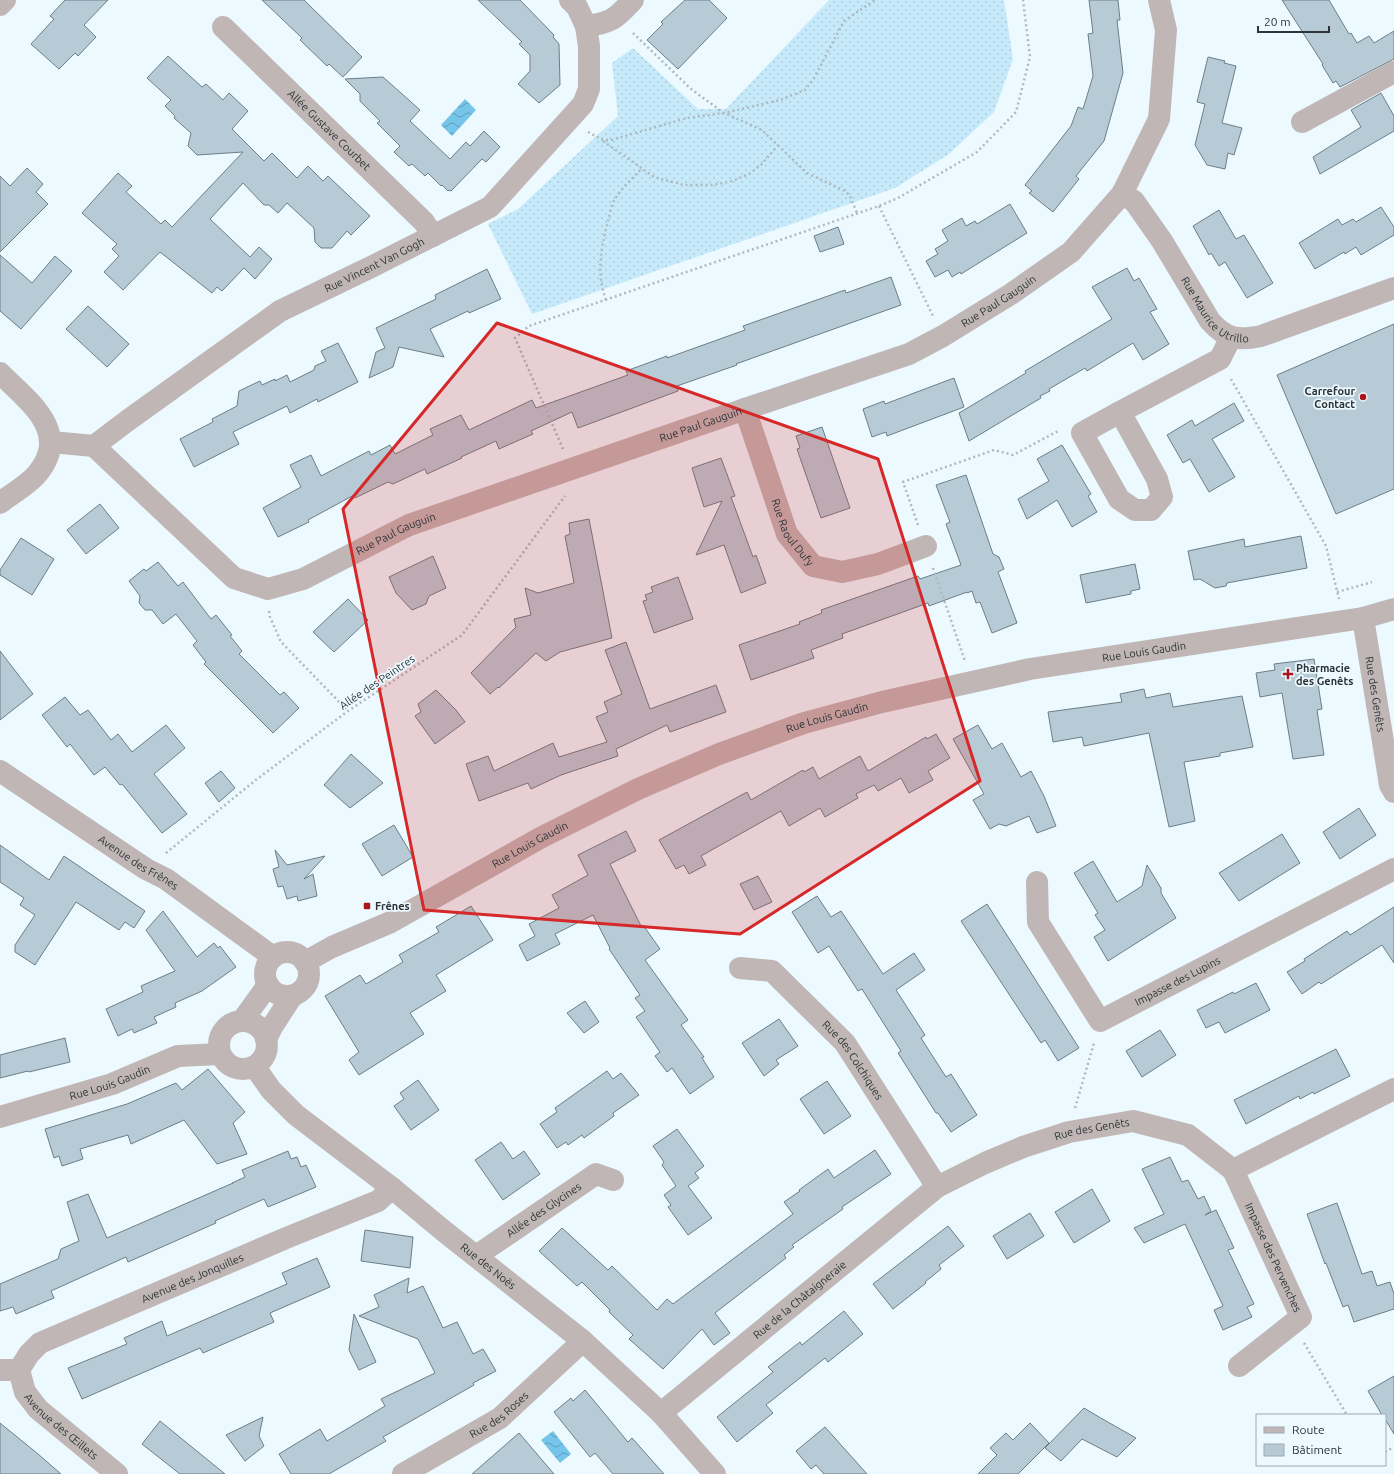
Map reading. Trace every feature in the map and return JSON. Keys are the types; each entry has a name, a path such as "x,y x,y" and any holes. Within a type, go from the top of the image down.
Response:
{"street":[{"path":"0,6 5,0"},
{"name":"Rue Vincent Van Gogh","path":"94,446 280,311 490,207 583,104 590,89 589,46 586,26 577,7 570,0"},
{"path":"586,26 601,24 617,17 634,0"},
{"name":"Rue Paul Gauguin","path":"268,589 303,579 409,525 568,471 745,408 909,354 943,336 1011,294 1071,252 1122,194 1159,119 1166,30 1159,0"},
{"name":"Allée Gustave Courbet","path":"223,27 424,222 433,236"},
{"path":"1302,122 1394,72"},
{"name":"Rue Maurice Utrillo","path":"1122,194 1134,201 1162,241 1210,321 1218,330 1231,337 1244,339 1261,336 1394,288"},
{"path":"1120,412 1158,479 1162,497 1151,510 1135,510 1119,499 1082,433 1120,412 1220,359 1231,337"},
{"path":"0,373 36,409 47,425 51,442 47,458 36,475 0,502"},
{"name":"Rue Raoul Dufy","path":"745,408 787,534 813,566 842,572 878,564 926,546"},
{"path":"51,442 94,446 234,578 268,589"},
{"name":"Rue Louis Gaudin","path":"305,962 332,947 391,922 542,837 617,799 713,757 804,723 882,702 1030,669 1364,618 1394,609"},
{"name":"Rue des Genêts","path":"1364,618 1390,785 1394,792"},
{"name":"Avenue des Frênes","path":"0,771 146,869 166,879 274,957"},
{"name":"Impasse des Lupins","path":"1100,1021 1394,869"},
{"path":"1037,882 1038,922 1100,1021"},
{"path":"293,953 300,956 305,962 308,970 308,978 305,986 300,992 292,996 283,996 274,992 268,985 266,970 268,963 274,957 279,954 293,953"},
{"name":"Rue des Colchiques","path":"740,968 772,971 845,1042 937,1187"},
{"path":"242,1021 268,985"},
{"path":"266,1039 292,996"},
{"path":"234,1022 250,1022 258,1025 266,1039 267,1050 263,1060 254,1067 248,1069 234,1068 228,1065 220,1054 218,1046 222,1032 234,1022"},
{"name":"Rue Louis Gaudin","path":"0,1117 112,1084 178,1056 220,1054"},
{"name":"Rue des Noës","path":"254,1067 271,1090 296,1115 392,1188 445,1232 583,1341 661,1413 715,1474"},
{"path":"1233,1170 1394,1090"},
{"name":"Rue des Genêts","path":"937,1187 985,1163 1023,1147 1069,1132 1133,1121 1188,1135 1233,1170"},
{"name":"Impasse des Pervenches","path":"1233,1170 1301,1317 1239,1366"},
{"name":"Allée des Glycines","path":"476,1256 596,1174 613,1180"},
{"name":"Rue de la Châtaigneraie","path":"661,1413 937,1187"},
{"name":"Avenue des Jonquilles","path":"9,1370 29,1354 40,1342 378,1201 392,1188"},
{"name":"Rue des Roses","path":"403,1474 500,1418 583,1341"},
{"name":"Avenue des Œillets","path":"9,1370 38,1409 117,1474"}],"path":[{"path":"603,140 611,140 687,118 724,113 780,100 805,90 813,80 844,21 875,0"},
{"path":"642,168 624,186 613,202 600,259 600,274 606,300 879,206 898,198 977,152 1016,112 1030,57 1023,0"},
{"path":"617,17 691,89 724,113 762,130 808,173 845,191 850,196 858,213"},
{"path":"570,118 654,177 684,186 713,186 732,181 749,174 762,164 778,145"},
{"path":"879,206 943,336"},
{"name":"Allée des Peintres","path":"146,869 257,779 348,711 462,635 569,491 568,471 563,450 515,338 529,326 606,300"},
{"path":"1220,359 1326,546 1340,603 1341,621"},
{"path":"904,482 994,450 1013,455 1058,430 1082,433"},
{"path":"1337,592 1372,582"},
{"path":"268,589 270,616 281,642 348,711"},
{"path":"946,606 972,681"},
{"path":"1069,1132 1100,1021"},
{"path":"1293,1324 1346,1414"}],"highlighted area":[{"path":"497,323 878,459 980,781 740,934 424,910 343,509"}],"shaded area":[{"path":"829,0 1004,0 1013,59 994,112 949,154 895,188 532,314 488,224 518,209 618,116 612,63 633,48 698,109 726,109"}],"water":[{"path":"465,99 476,110 452,136 441,125"},
{"path":"553,1431 571,1454 560,1463 541,1440"}],"building":[{"path":"65,0 108,0 84,25 96,37 78,56 75,53 59,69 31,44 54,19 50,16"},
{"path":"262,0 304,0 362,57 343,77 329,64 327,66 300,40 302,38"},
{"path":"478,0 520,0 554,35 553,37 559,44 560,85 539,103 518,84 530,71 530,55 519,44 522,42"},
{"path":"685,0 709,0 727,18 678,69 647,40 663,24 661,22"},
{"path":"1089,0 1118,0 1120,20 1117,20 1123,73 1104,141 1076,176 1079,179 1053,212 1029,193 1032,191 1025,185 1071,126 1078,107 1083,109 1093,76 1088,34 1093,33"},
{"path":"1282,0 1329,0 1349,34 1351,33 1357,43 1369,36 1374,43 1394,31 1394,59 1340,87 1336,81 1333,83 1322,65 1323,64"},
{"path":"168,56 202,87 206,84 223,100 229,93 248,111 232,129 264,161 272,153 297,178 308,166 323,181 328,176 370,216 351,235 347,231 332,248 321,248 315,242 314,228 287,203 278,213 269,205 264,205 243,183 210,219 250,257 259,247 272,259 255,279 244,268 222,291 217,287 212,293 160,252 123,290 104,272 119,256 112,249 117,244 82,213 118,173 132,186 126,192 161,224 165,220 172,227 243,152 197,155 188,146 191,133 174,118 175,116 165,106 171,100 147,78"},
{"path":"1208,57 1225,61 1224,63 1236,66 1222,123 1242,128 1234,155 1228,153 1225,169 1207,165 1195,145 1205,104 1197,102"},
{"path":"383,77 420,110 410,121 450,159 466,142 470,146 484,131 500,147 486,162 482,159 451,191 448,191 428,173 425,176 412,164 409,166 394,152 400,146 377,123 380,121 360,101 360,94 345,79"},
{"path":"1381,93 1394,116 1394,131 1320,174 1313,157 1361,127 1351,110"},
{"path":"27,168 43,184 36,192 48,204 0,252 0,176 10,186"},
{"path":"1010,204 1027,233 961,274 960,272 952,277 948,270 935,277 926,261 938,254 935,249 948,241 942,230 962,218 966,226 975,221 977,224"},
{"path":"1381,207 1394,227 1394,235 1361,255 1356,247 1345,254 1344,252 1315,269 1299,243 1338,219 1342,225 1353,219 1356,222"},
{"path":"1219,210 1236,239 1244,235 1273,283 1247,298 1225,262 1219,266 1211,253 1209,255 1193,226"},
{"path":"838,227 844,244 820,252 814,236"},
{"path":"0,255 32,283 55,256 72,271 21,329 0,311"},
{"path":"1127,268 1134,281 1139,278 1157,309 1150,312 1169,344 1143,360 1133,343 1087,371 1085,368 1049,389 1050,391 1040,396 1041,398 969,441 959,413 1026,373 1025,371 1112,319 1092,287"},
{"path":"487,269 501,299 469,313 468,311 430,329 444,357 399,347 393,367 369,378 376,352 385,348 376,328 436,299 435,295"},
{"path":"891,277 901,305 677,386 678,391 578,428 572,412 531,431 533,434 499,449 496,441 427,474 425,469 393,484 388,482 355,498 354,495 308,520 309,522 278,537 263,508 301,487 290,465 311,455 321,476 369,451 371,455 390,445 395,454 433,435 430,429 461,415 469,430 532,400 536,408 628,375 626,371 745,330 743,326 845,290 846,293"},
{"path":"88,306 129,344 107,367 66,329"},
{"path":"1394,324 1394,489 1336,514 1277,375"},
{"path":"338,343 358,382 318,402 317,399 290,413 287,406 233,432 239,444 194,467 180,439 213,422 212,419 237,406 239,391 260,381 262,385 287,375 290,382 314,370 315,366 326,361 321,351"},
{"path":"954,378 964,407 887,436 886,432 872,437 863,409 884,401 885,404"},
{"path":"1234,403 1244,421 1212,439 1235,477 1209,492 1190,459 1183,463 1167,435 1192,420 1195,426"},
{"path":"822,427 850,508 821,518 797,449 800,448 796,436"},
{"path":"1062,445 1091,494 1088,496 1097,512 1072,527 1057,500 1027,519 1018,499 1049,481 1037,459"},
{"path":"721,458 735,496 731,497 753,557 756,555 766,583 741,593 724,545 696,555 722,501 704,507 692,468"},
{"path":"966,475 993,554 999,557 1004,569 998,572 1017,623 992,633 980,602 976,603 972,591 967,592 929,606 928,603 842,634 843,638 811,650 814,658 751,680 739,645 800,624 799,622 822,613 821,610 918,576 920,579 961,565 946,524 950,522 936,485"},
{"path":"100,504 119,528 86,554 67,530"},
{"path":"589,519 612,638 560,652 546,661 536,653 499,688 498,687 490,694 471,673 516,627 514,619 531,615 525,588 538,593 574,583 565,536 570,534 569,523"},
{"path":"1301,536 1307,568 1227,583 1226,586 1215,588 1200,579 1194,580 1188,551 1244,539 1245,547"},
{"path":"21,538 54,559 32,595 0,575 0,570"},
{"path":"433,556 446,588 429,596 426,604 412,610 396,593 389,577"},
{"path":"158,562 178,586 183,582 211,619 216,615 232,635 230,636 242,651 239,654 280,695 284,692 299,708 273,733 204,664 206,662 193,645 197,641 176,614 163,624 152,610 145,610 139,603 140,596 129,581 144,569 146,571"},
{"path":"1135,564 1140,589 1131,591 1131,594 1086,603 1080,575"},
{"path":"678,577 693,619 654,633 643,601 647,600 645,595 653,592 651,587"},
{"path":"348,599 368,620 334,652 313,632"},
{"path":"626,642 650,709 716,685 726,712 670,732 667,725 616,749 618,756 561,775 531,789 528,783 479,801 466,764 488,756 494,771 553,743 559,757 607,742 596,717 608,712 604,702 622,694 605,650"},
{"path":"0,651 33,694 0,720"},
{"path":"1314,659 1322,709 1317,710 1324,755 1293,759 1282,693 1260,697 1256,673 1275,670 1274,664"},
{"path":"1144,689 1146,698 1170,693 1173,707 1242,696 1253,747 1220,753 1220,756 1184,762 1195,821 1169,827 1149,733 1084,746 1082,737 1053,742 1048,712 1122,702 1120,694"},
{"path":"436,690 456,710 465,722 435,744 415,716 421,712 418,704"},
{"path":"65,697 80,715 88,710 111,740 118,734 132,752 166,725 185,748 154,774 187,814 162,833 122,784 120,785 105,767 94,775 70,744 67,747 42,715"},
{"path":"978,725 992,749 1002,743 1021,777 1031,771 1044,796 1056,826 1037,833 1029,816 1006,826 999,824 990,829 973,800 984,794 953,739"},
{"path":"936,734 950,758 928,771 933,780 909,793 901,778 878,791 874,785 856,794 858,798 825,817 820,808 789,826 781,811 701,856 706,865 689,874 684,865 676,869 659,840 747,792 751,800 803,770 804,772 813,767 819,779 860,756 868,771 926,737 927,739"},
{"path":"351,754 383,783 350,808 324,785"},
{"path":"221,771 235,788 219,802 205,783"},
{"path":"1359,808 1376,835 1340,859 1323,832"},
{"path":"394,825 413,857 382,876 362,844"},
{"path":"626,831 636,851 610,864 641,926 643,925 660,949 645,960 688,1020 681,1025 704,1057 702,1058 714,1077 690,1094 672,1068 667,1072 655,1056 660,1052 636,1017 645,1011 635,998 640,995 609,949 610,948 593,915 555,934 560,944 527,961 519,945 535,936 529,924 559,908 552,895 588,875 578,855"},
{"path":"1282,834 1300,863 1239,901 1219,873"},
{"path":"0,845 49,880 64,856 145,911 134,928 125,922 119,930 76,902 35,965 15,952 15,945 35,915 20,905 24,898 0,882"},
{"path":"275,850 287,865 325,856 304,879 313,874 317,896 298,901 297,896 287,899 283,886 278,887 273,869 279,867"},
{"path":"1093,861 1117,902 1142,886 1147,865 1161,888 1161,893 1176,918 1108,961 1094,937 1105,930 1095,915 1098,913 1074,873"},
{"path":"758,876 772,902 754,910 740,884"},
{"path":"817,896 831,917 841,911 883,974 914,953 925,970 896,990 925,1035 921,1038 946,1077 951,1074 977,1115 951,1132 938,1113 936,1113 898,1053 901,1051 862,989 858,991 829,946 818,953 792,912"},
{"path":"987,904 1079,1048 1058,1061 1045,1040 1041,1043 961,921"},
{"path":"471,906 493,940 436,975 446,991 410,1013 424,1034 359,1075 349,1060 359,1052 325,996 360,975 366,984 403,962 399,955 439,932 436,927"},
{"path":"1394,907 1394,963 1382,945 1321,984 1319,982 1302,994 1287,972 1347,931 1350,935"},
{"path":"163,911 197,957 214,943 218,948 220,946 236,967 202,991 175,1003 176,1007 154,1017 157,1023 134,1033 132,1029 118,1036 106,1009 143,992 141,986 175,971 146,930"},
{"path":"1256,983 1270,1010 1225,1033 1219,1022 1206,1028 1197,1010 1233,992 1234,994"},
{"path":"585,1001 599,1022 584,1033 567,1013"},
{"path":"779,1019 798,1046 776,1060 779,1064 764,1076 742,1043"},
{"path":"1160,1030 1176,1055 1142,1077 1126,1051"},
{"path":"65,1038 70,1062 0,1078 0,1055"},
{"path":"1336,1049 1350,1076 1314,1094 1313,1092 1300,1099 1299,1096 1246,1124 1234,1100"},
{"path":"208,1069 245,1112 233,1123 247,1154 217,1164 184,1120 131,1144 128,1135 80,1149 83,1159 62,1166 59,1156 54,1158 45,1129 127,1104 176,1083 182,1090"},
{"path":"607,1071 613,1079 621,1073 639,1095 613,1113 614,1116 584,1138 582,1135 568,1145 566,1142 557,1148 540,1124 557,1112 555,1108"},
{"path":"418,1080 439,1110 411,1130 394,1106 404,1099 400,1093"},
{"path":"827,1081 851,1116 824,1134 800,1099"},
{"path":"677,1129 704,1166 695,1173 699,1178 688,1186 712,1218 688,1235 668,1207 671,1205 664,1195 676,1186 662,1165 664,1162 653,1146"},
{"path":"501,1142 513,1159 524,1151 540,1174 503,1200 475,1160"},
{"path":"875,1150 891,1174 842,1207 843,1209 792,1245 794,1247 784,1255 786,1258 715,1313 730,1333 714,1345 702,1329 663,1369 629,1339 633,1335 609,1312 610,1310 582,1282 577,1286 539,1251 562,1228 608,1270 612,1266 657,1310 667,1299 673,1304 793,1214 784,1202 800,1191 799,1190 828,1169 834,1178"},
{"path":"288,1151 291,1159 297,1157 301,1167 306,1165 316,1187 268,1207 264,1199 215,1221 216,1223 128,1262 126,1257 51,1291 54,1298 16,1314 13,1307 0,1311 0,1284 58,1259 61,1249 79,1241 67,1202 88,1194 107,1238 233,1183 245,1177 242,1170"},
{"path":"1170,1157 1182,1182 1188,1180 1198,1199 1204,1196 1211,1211 1205,1215 1216,1210 1234,1248 1228,1250 1254,1304 1247,1307 1252,1317 1223,1330 1214,1310 1223,1306 1185,1224 1144,1243 1134,1228 1164,1214 1142,1169"},
{"path":"1092,1189 1110,1221 1074,1243 1055,1212"},
{"path":"1337,1203 1362,1274 1372,1271 1377,1286 1390,1282 1394,1294 1394,1309 1354,1322 1348,1305 1343,1307 1326,1263 1325,1264 1307,1214"},
{"path":"1030,1213 1044,1236 1007,1259 993,1236"},
{"path":"948,1226 964,1246 939,1265 941,1269 925,1282 926,1283 893,1309 873,1284"},
{"path":"365,1230 413,1237 410,1268 361,1261"},
{"path":"317,1258 330,1287 270,1313 274,1322 203,1353 200,1348 82,1399 68,1368 127,1344 124,1338 162,1321 167,1336 287,1284 282,1273"},
{"path":"409,1278 407,1293 423,1286 443,1328 457,1322 473,1354 483,1349 496,1371 473,1383 474,1385 383,1437 386,1441 329,1474 291,1474 279,1454 320,1429 327,1441 385,1406 381,1399 435,1373 418,1339 359,1316 379,1307 374,1295"},
{"path":"844,1311 863,1334 828,1362 825,1358 766,1405 773,1413 737,1442 717,1417 773,1372 768,1367 800,1342 802,1345"},
{"path":"354,1314 376,1362 359,1370 349,1350"},
{"path":"1394,1376 1394,1434 1386,1421 1386,1414 1381,1414 1368,1391"},
{"path":"585,1390 628,1442 632,1438 664,1474 613,1474 595,1453 590,1457 554,1412 571,1398 573,1401"},
{"path":"1084,1408 1136,1438 1117,1457 1082,1439 1061,1461 1045,1448"},
{"path":"263,1417 259,1436 264,1446 245,1461 226,1435"},
{"path":"160,1421 225,1474 180,1474 142,1444"},
{"path":"0,1423 38,1454 61,1474 0,1474"},
{"path":"1030,1423 1049,1443 1018,1474 978,1474 997,1455 990,1448 1006,1433 1013,1440"},
{"path":"825,1427 867,1474 824,1474 816,1465 811,1469 796,1451"},
{"path":"519,1433 554,1474 472,1474"}],"place":[{"name":"Carrefour Contact","path":"1363,397"},
{"name":"Pharmacie des Genêts","path":"1288,674"},
{"name":"Frênes","path":"367,906"}]}
